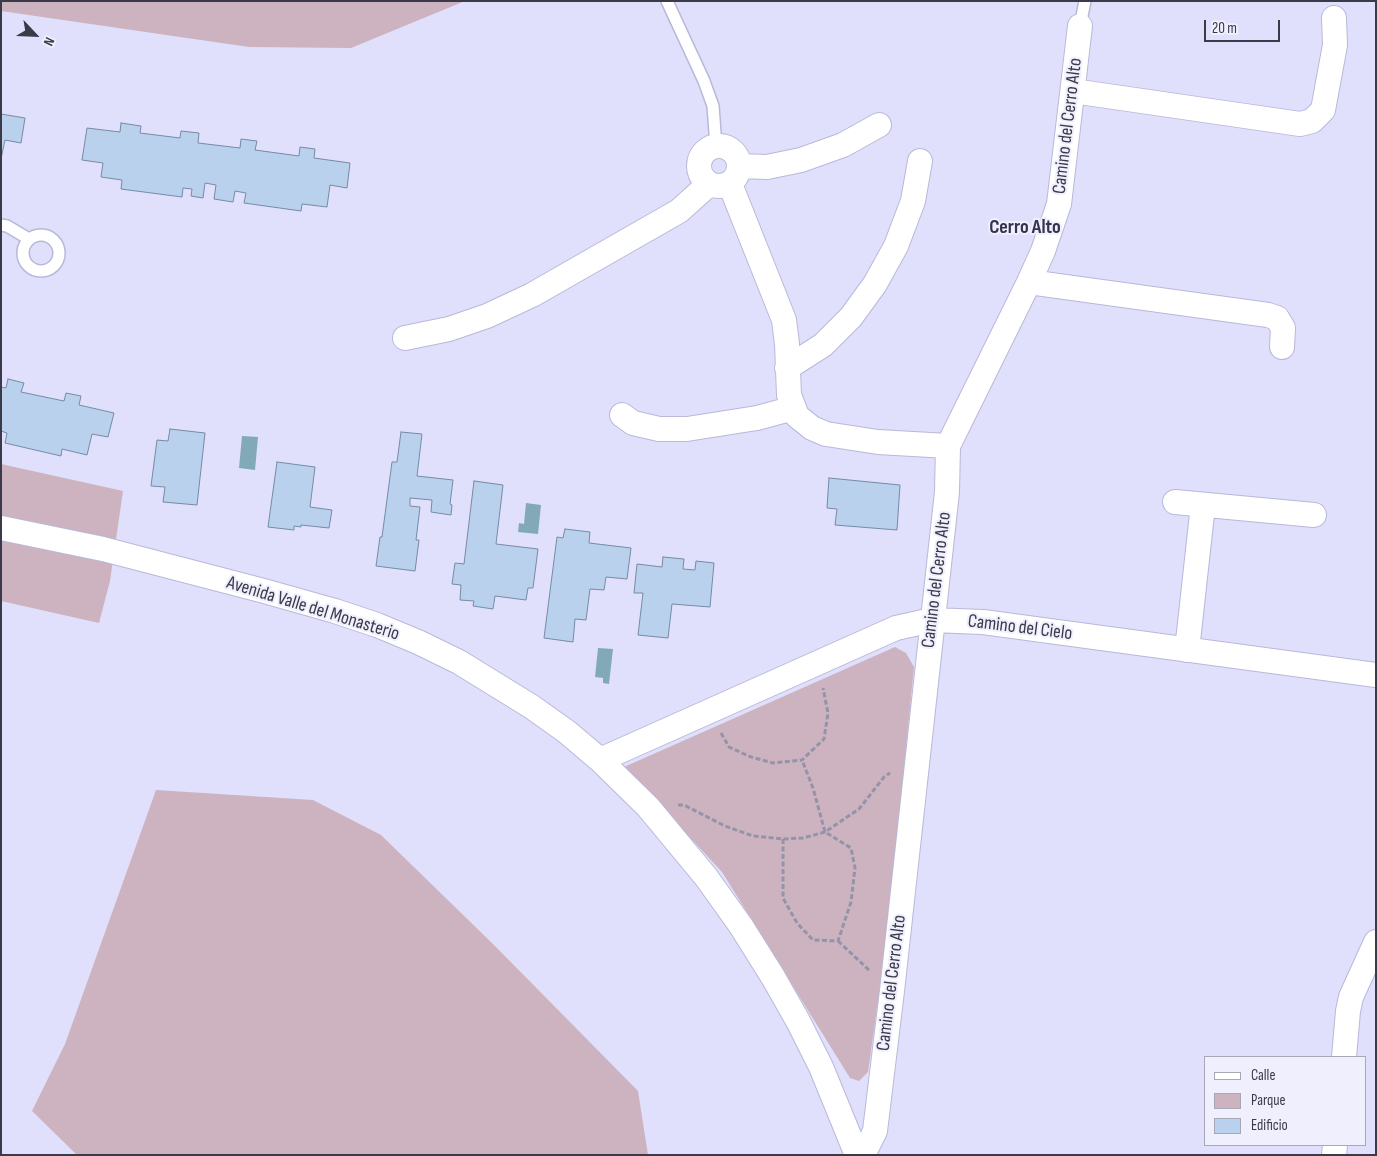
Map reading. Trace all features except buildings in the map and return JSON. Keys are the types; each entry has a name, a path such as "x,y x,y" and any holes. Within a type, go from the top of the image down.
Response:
{"street":[{"path":"1073,91 1300,124 1312,121 1323,110 1335,45 1334,18"},
{"name":"Camino del Cerro Alto","path":"863,1155 875,1131 892,991 947,492 948,446 1029,282 1043,251 1058,204 1080,26"},
{"path":"405,338 449,329 487,316 532,295 679,212 726,178 801,160 843,144 879,125"},
{"path":"726,178 701,175 699,163 705,152 716,146 723,146 735,154 726,178 784,320 789,395 797,416 812,428 826,434 878,442 948,446"},
{"path":"787,368 822,345 851,317 875,284 896,246 913,201 920,161"},
{"path":"1029,282 1268,315 1277,318 1283,328 1282,347"},
{"path":"622,415 633,423 659,429 687,429 740,421 794,408"},
{"path":"1176,502 1314,515"},
{"path":"1187,650 1203,504"},
{"name":"Avenida Valle del Monasterio","path":"1,528 103,549 264,591 334,611 377,626 450,658 496,683 560,727 600,760 648,807 706,877 741,926 798,1021 821,1067 857,1155"},
{"name":"Camino del Cielo","path":"600,760 896,628 932,620 983,622 1376,674"},
{"path":"1344,1056 1351,997 1376,942"}],"lane":[{"path":"667,1 704,80 713,106 716,146"},
{"path":"1080,26 1085,1"},
{"path":"1,225 7,226 29,239"}],"path":[{"path":"707,712 729,746 751,757 773,763 802,760 824,739 828,713 817,663"},
{"path":"648,807 684,805 725,826 753,836 783,839 803,838 825,832 858,809 884,777 918,753"},
{"path":"802,760 813,788 825,832 851,848 855,868 851,902 838,941"},
{"path":"783,839 783,898 796,923 813,940 838,941 892,991"}],"green space":[{"path":"1,1 465,1 351,48 249,47 1,11"},
{"path":"1,464 123,491 110,581 99,623 1,601"},
{"path":"895,647 906,653 914,667 888,930 868,1072 859,1081 850,1078 722,872 624,767"},
{"path":"156,790 313,800 381,835 494,945 638,1091 648,1155 77,1155 32,1111 65,1044"}],"water":[{"path":"242,436 258,437 255,470 239,468"},
{"path":"526,503 541,505 538,534 518,532 519,523 524,524"},
{"path":"598,648 613,649 609,684 603,683 603,678 595,677"}],"district":[{"name":"Cerro Alto","path":"1025,228"}]}
